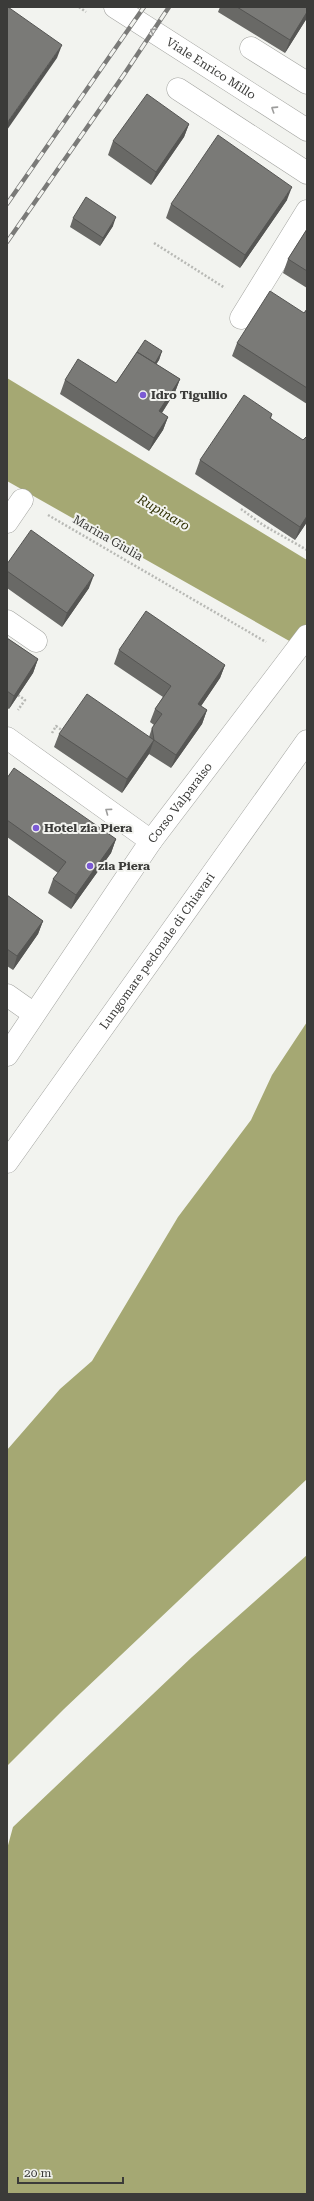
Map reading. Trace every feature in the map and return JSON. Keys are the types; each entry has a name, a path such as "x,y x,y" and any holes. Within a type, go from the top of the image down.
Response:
{"street":[{"name":"Viale Enrico Millo","path":"115,7 307,130"},
{"path":"251,48 307,83"},
{"path":"178,90 307,173"},
{"path":"245,312 307,211"},
{"path":"7,522 22,500"},
{"path":"7,621 36,641"},
{"name":"Corso Valparaiso","path":"7,1055 151,841 307,636"},
{"path":"7,738 151,841"},
{"name":"Lungomare pedonale di Chiavari","path":"7,1162 307,740"},
{"path":"7,995 34,1014"}],"path":[{"path":"154,243 245,312"},
{"name":"Marina Giulia","path":"22,500 292,657"},
{"path":"241,509 263,525 307,550"}],"water":[{"name":"Rupinaro","path":"7,378 307,560 307,651 7,481"},
{"path":"307,1022 307,1479 64,1709 7,1766 7,1450 60,1389 92,1361 178,1217 251,1120 272,1075"},
{"path":"307,1555 307,2194 7,2194 7,1849 13,1827 192,1657"}],"building":[{"path":"7,7 62,45 7,123"},
{"path":"237,7 307,7 307,12 290,40"},
{"path":"147,94 189,124 156,172 113,141"},
{"path":"218,135 292,187 245,255 171,204"},
{"path":"86,197 116,217 103,238 73,218"},
{"path":"307,229 307,271 288,259"},
{"path":"270,291 304,313 307,309 307,388 237,343"},
{"path":"145,340 162,351 155,363 137,352"},
{"path":"137,352 180,379 159,411 168,417 154,438 65,380 78,359 116,383"},
{"path":"244,395 272,414 270,418 303,440 306,437 307,438 307,516 300,527 200,460"},
{"path":"31,530 94,575 67,613 7,571 7,564"},
{"path":"146,611 225,665 198,704 207,710 176,755 154,740 152,728 162,714 155,709 171,686 119,650"},
{"path":"7,638 38,659 14,696 7,691"},
{"path":"87,694 154,740 127,779 59,734"},
{"path":"14,768 116,839 76,895 53,879 66,862 7,820 7,778"},
{"path":"7,895 43,921 17,956 7,949"}],"railway":[{"path":"7,204 144,7"},
{"path":"7,242 123,76 169,7"}],"place":[{"name":"Idro Tigullio","path":"143,395"},
{"name":"Hotel zia Piera","path":"36,828"},
{"name":"zia Piera","path":"90,866"}]}
